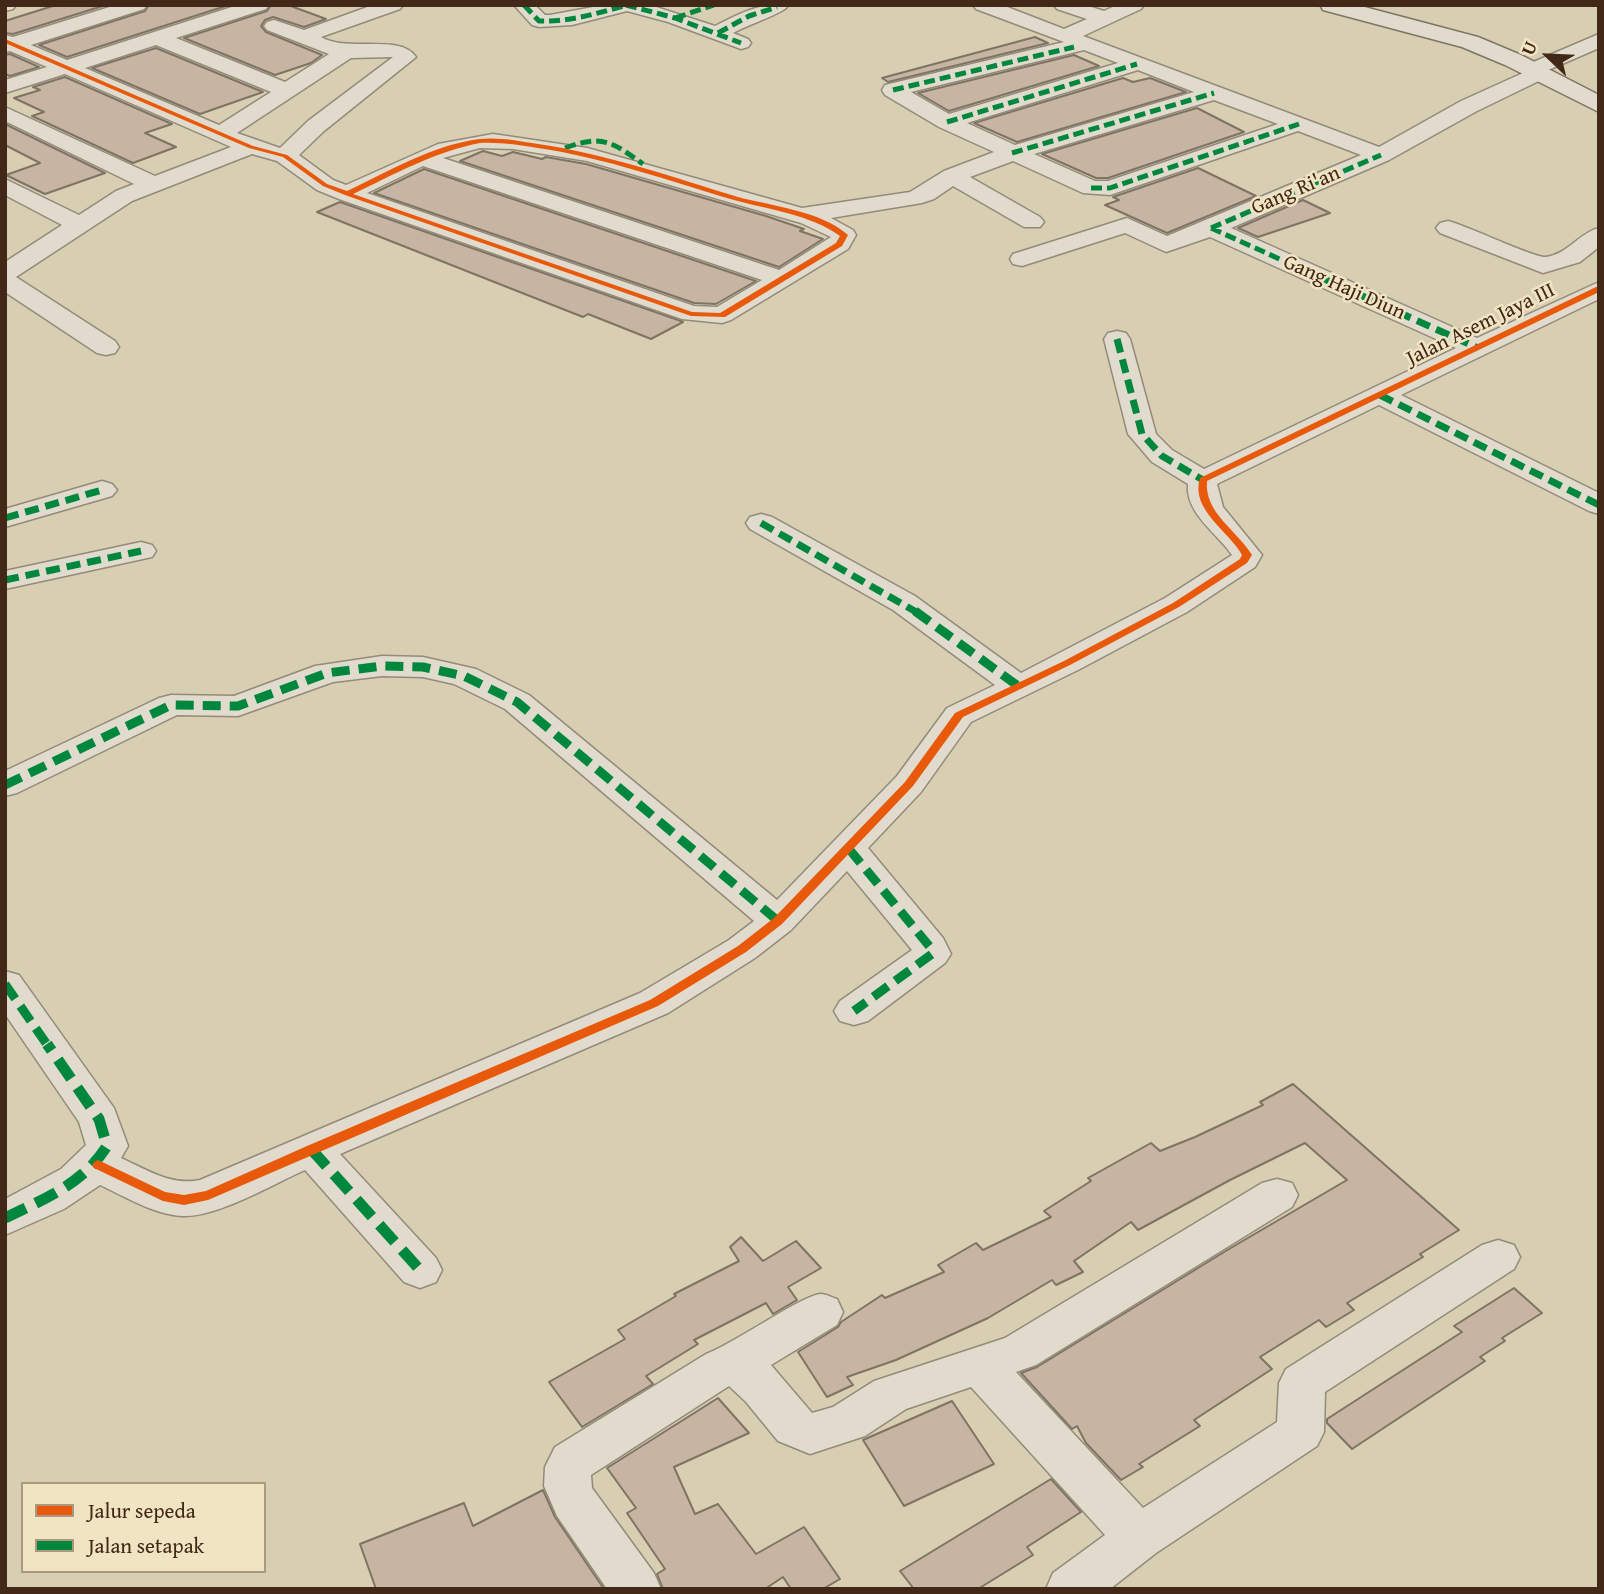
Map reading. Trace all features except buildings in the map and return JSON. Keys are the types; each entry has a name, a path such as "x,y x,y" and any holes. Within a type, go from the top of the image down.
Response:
{"main road":[{"path":"1331,5 1470,42 1594,99"}],"street":[{"path":"7,44 137,5"},
{"path":"5,87 259,5"},
{"path":"310,39 311,34 321,29 393,5"},
{"path":"524,5 539,21 552,22 575,19 627,5 675,18 741,43"},
{"path":"675,18 714,5"},
{"path":"983,5 1131,66 1214,93 1381,155"},
{"path":"1064,5 1120,9"},
{"path":"718,33 749,16 777,7"},
{"path":"1120,9 1074,42 893,90 947,122 1091,188 1110,188 1299,124"},
{"path":"274,26 317,44 345,52 394,51 406,57 316,126 285,156"},
{"path":"157,38 286,90"},
{"name":"Gang Ri'an","path":"1022,259 1127,225 1166,244 1211,228 1381,155 1469,106 1599,40"},
{"path":"7,44 251,147 285,156 325,185 347,194 691,314 722,315 839,244 844,235 799,216 707,190 651,170 564,149 483,141 423,159 347,194"},
{"path":"221,134 345,52"},
{"path":"947,122 1131,66"},
{"path":"799,216 914,198 926,194 951,176 1012,153 1214,93"},
{"path":"5,113 151,183"},
{"path":"5,273 124,196 151,183 251,147"},
{"path":"423,159 783,279"},
{"path":"951,176 1032,222"},
{"path":"5,186 80,225"},
{"name":"Gang Haji Diun","path":"1211,228 1478,348"},
{"path":"1448,228 1544,266 1571,257 1599,235"},
{"path":"5,281 106,346"},
{"name":"Jalan Asem Jaya III","path":"1203,480 1599,289"},
{"path":"98,1165 163,1196 184,1200 208,1195 654,1003 742,949 778,921 909,784 958,715 1176,605 1244,561 1247,555 1243,548 1205,502 1201,488 1203,480 1160,456 1142,434 1117,339"},
{"path":"1380,395 1599,505"},
{"path":"5,518 102,490"},
{"path":"761,523 904,603 1017,686"},
{"path":"5,580 141,551"},
{"path":"5,785 171,705 238,706 327,673 382,666 423,667 464,676 517,702 778,921"},
{"path":"849,849 930,947 932,954 854,1011"},
{"path":"5,984 99,1119 107,1146 98,1165 72,1185 5,1218"},
{"path":"311,1149 420,1270"},
{"path":"733,1365 750,1374 795,1427 810,1434 848,1422 890,1395 1020,1352 1277,1195"},
{"path":"1071,1589 1139,1538 1300,1432 1302,1383 1498,1257"},
{"path":"636,1589 566,1487 566,1473 572,1462 722,1367 733,1365 821,1312"},
{"path":"979,1364 1139,1538"}],"marked path":[{"path":"524,5 539,21 583,17 627,5"},
{"path":"626,5 675,18 741,43"},
{"path":"675,18 714,5"},
{"path":"718,33 749,16 777,7"},
{"path":"893,90 1074,47"},
{"path":"947,122 1137,64"},
{"path":"1012,153 1214,93"},
{"path":"1091,188 1110,188 1299,124"},
{"path":"565,148 599,139 614,144 643,164"},
{"path":"1211,228 1381,155"},
{"path":"1211,228 1478,348"},
{"path":"1117,339 1142,434 1162,456 1203,480"},
{"path":"1380,395 1599,505"},
{"path":"5,518 102,490"},
{"path":"761,523 904,603 1018,686"},
{"path":"5,580 141,551"},
{"path":"5,785 171,705 238,706 327,673 382,666 423,667 464,676 517,702 778,921"},
{"path":"849,849 930,947 932,954 854,1011"},
{"path":"5,984 99,1119 107,1146 98,1160 76,1181 5,1218"},
{"path":"311,1149 420,1270"}],"cycle path":[{"path":"5,41 251,147 285,156 325,185 347,194 691,314 722,315 839,244 844,235 809,218 613,161 561,149 500,141 480,141 446,149 347,194"},
{"path":"98,1165 163,1196 184,1200 208,1195 654,1003 742,949 778,921 909,784 959,715 1067,663 1176,605 1244,561 1247,555 1243,548 1222,525 1204,499 1203,480 1599,289"}]}
